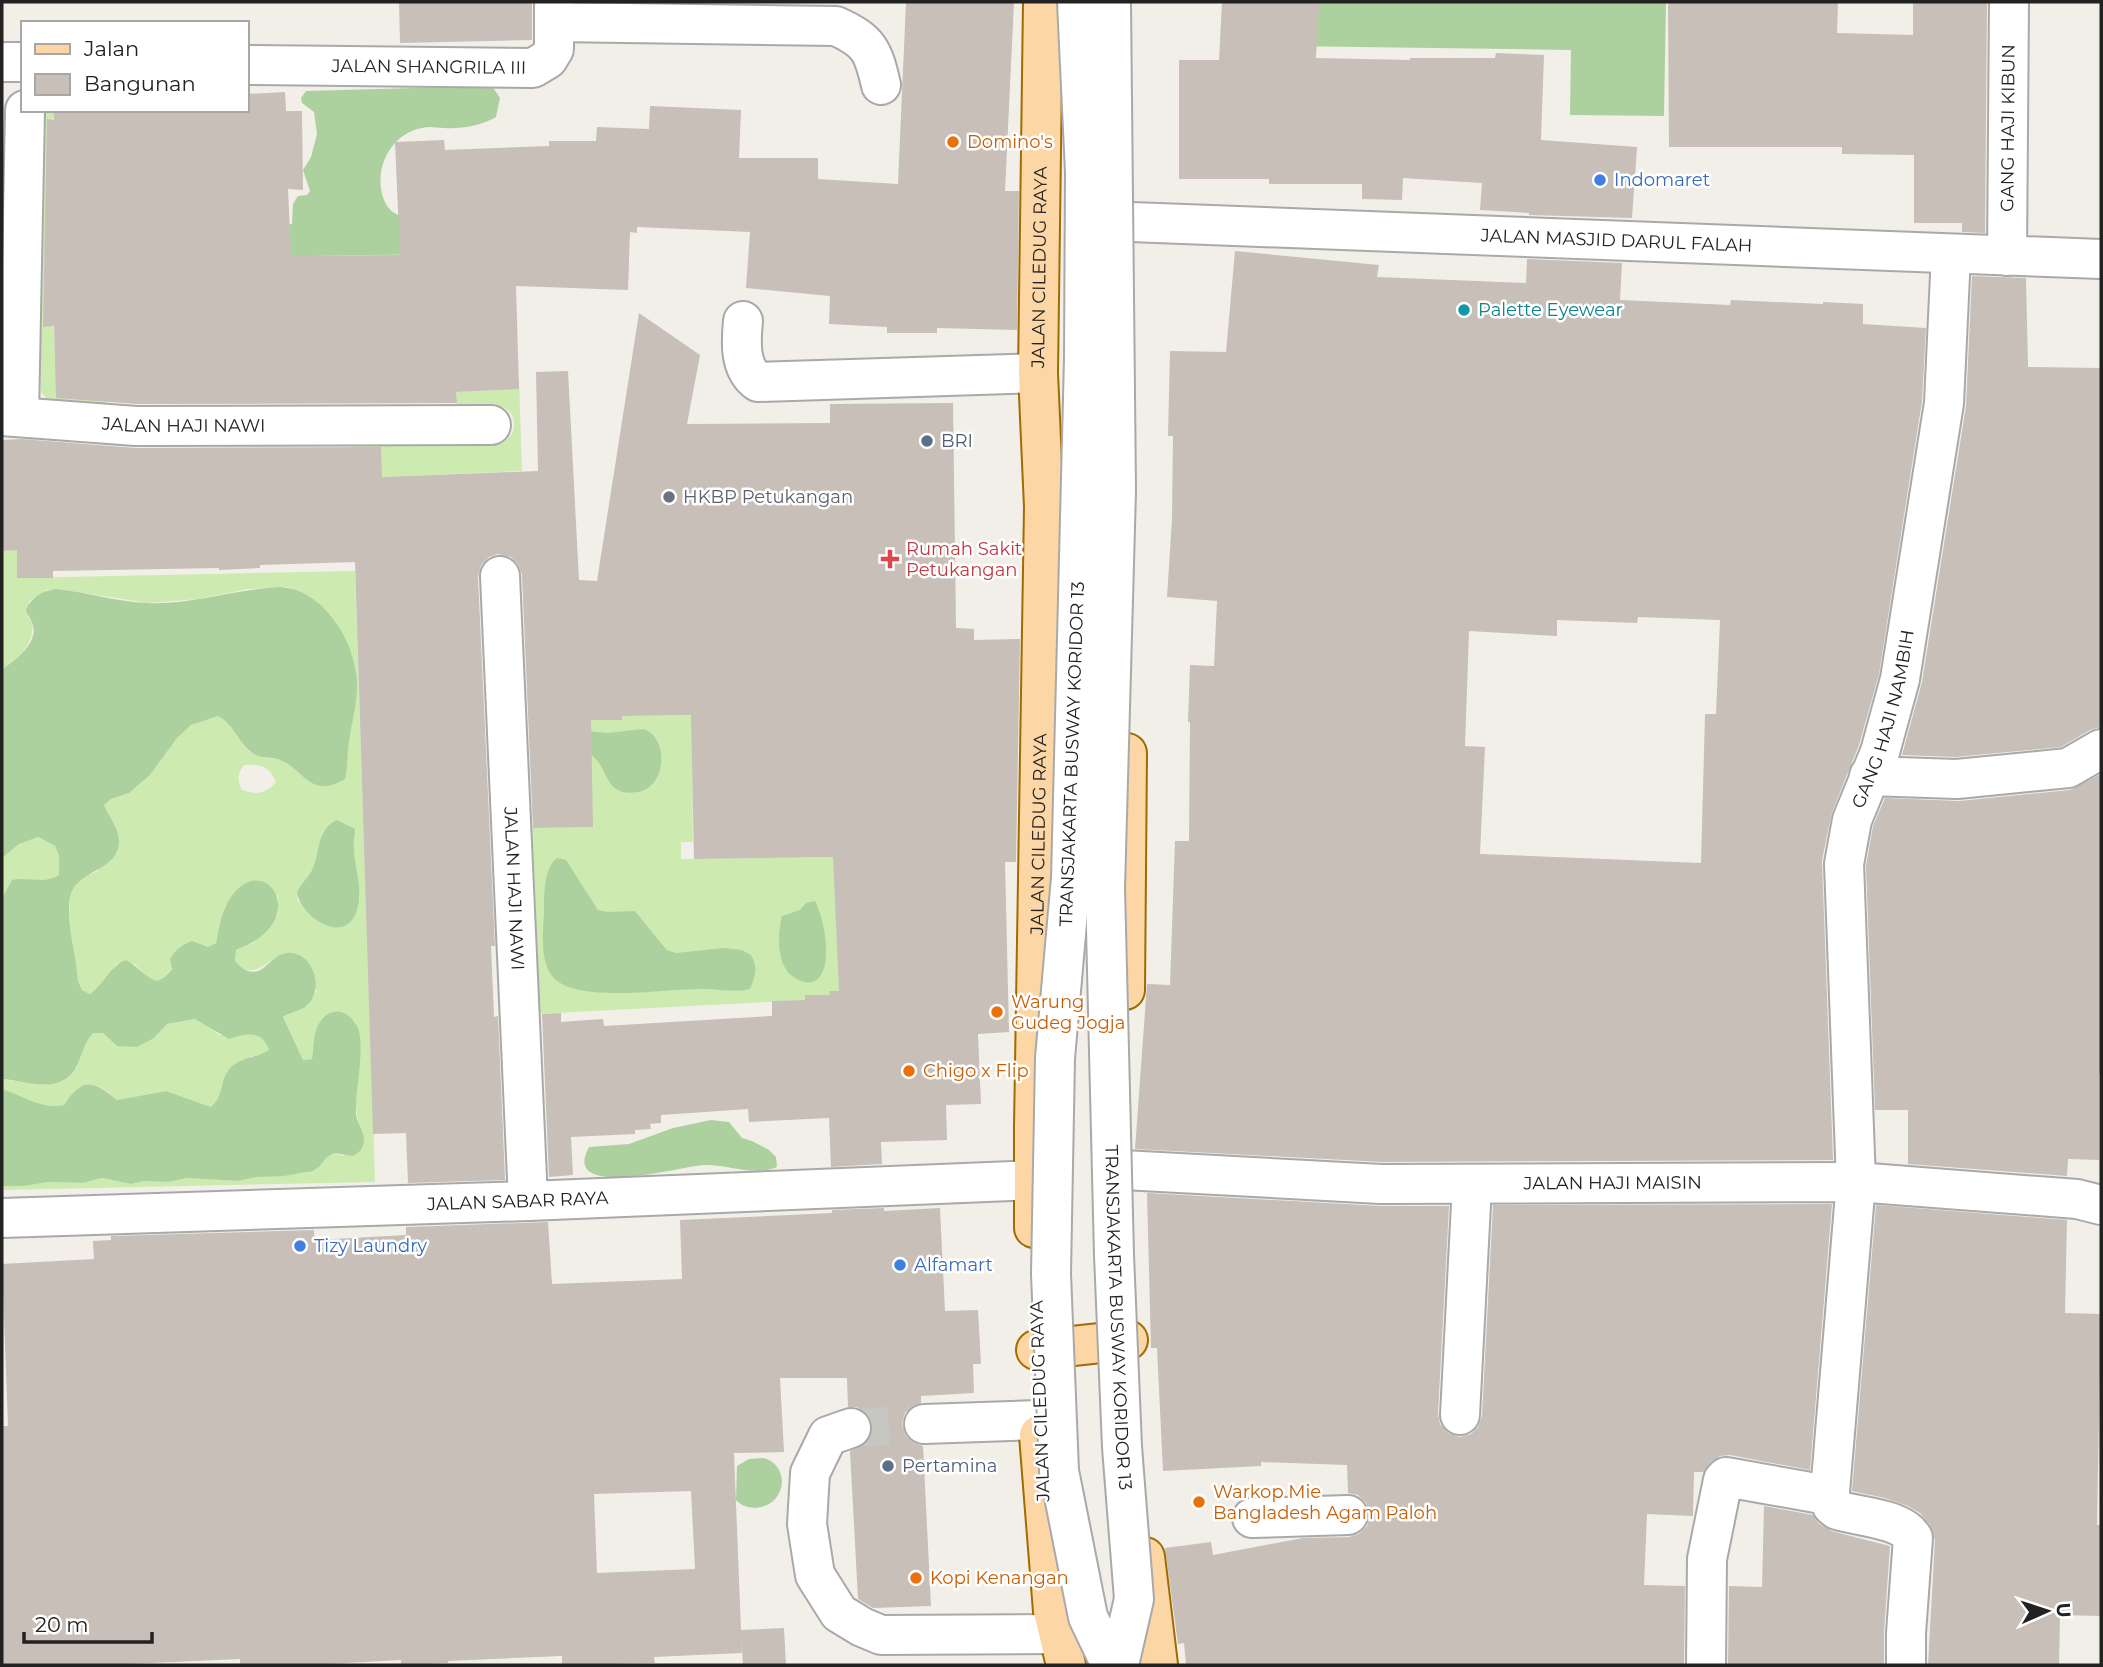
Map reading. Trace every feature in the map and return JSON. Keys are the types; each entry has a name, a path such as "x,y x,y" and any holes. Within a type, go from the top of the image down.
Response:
{"main road":[{"name":"JALAN CILEDUG RAYA","path":"1043,2 1038,373 1044,507 1034,1180 1036,1350 1038,1420 1053,1611 1063,1650"},
{"path":"1129,2 1132,222 1124,1170 1128,1340 1144,1545 1158,1665"},
{"path":"1044,507 1069,521 1087,525 1117,524 1128,515"},
{"path":"1042,587 1059,577 1087,572 1102,572 1122,577 1128,585"},
{"path":"1036,1350 1128,1340"}],"street":[{"name":"TRANSJAKARTA BUSWAY KORIDOR 13","path":"1077,2 1085,172 1084,358 1071,878 1055,1058 1051,1274 1059,1471 1088,1617 1111,1665"},
{"name":"TRANSJAKARTA BUSWAY KORIDOR 13","path":"1111,2 1116,491 1105,888 1122,1447 1134,1598 1119,1665"},
{"name":"GANG HAJI KIBUN","path":"2007,256 2009,2"},
{"path":"554,12 836,26 857,36 868,48 875,61 881,85"},
{"name":"JALAN SHANGRILA III","path":"248,65 533,68 548,59 554,49 554,12"},
{"path":"2,62 21,62"},
{"path":"10,416 25,112"},
{"name":"JALAN MASJID DARUL FALAH","path":"1132,222 2101,259"},
{"name":"GANG HAJI NAMBIH","path":"1829,1494 1856,1182 1843,864 1852,820 1880,752 1900,679 1942,417 1951,254"},
{"path":"743,321 741,347 751,376 758,382 1038,373"},
{"name":"JALAN HAJI NAWI","path":"10,416 136,426 491,425"},
{"name":"JALAN HAJI NAWI","path":"500,576 528,1201"},
{"path":"1869,776 1957,779 2068,768 2101,749"},
{"name":"JALAN HAJI MAISIN","path":"1124,1170 1381,1185 1856,1182 2077,1199 2101,1205"},
{"name":"JALAN SABAR RAYA","path":"2,1218 528,1201 1034,1180"},
{"path":"1460,1415 1472,1185"},
{"path":"924,1424 1038,1420"},
{"path":"851,1428 828,1436 810,1473 807,1524 815,1575 839,1613 881,1635 1063,1650"},
{"path":"1706,1665 1707,1559 1723,1480 1726,1477 1829,1494 1832,1506 1837,1510 1899,1525 1908,1530 1913,1538 1906,1665"},
{"path":"1252,1518 1348,1515"}],"green space":[{"path":"1286,2 1666,2 1664,116 1570,115 1571,50 1285,46"},
{"path":"485,86 494,89 500,98 496,117 471,126 428,127 412,131 396,142 382,169 381,189 388,207 398,215 407,215 441,254 311,256 237,273 287,225 292,224 293,204 298,196 307,195 310,191 303,170 311,157 317,134 314,112 302,103 301,98 306,91"},
{"path":"39,112 53,112 56,175 52,287 56,383 106,398 106,410 51,404 41,392 38,288"},
{"path":"519,378 522,471 382,477 382,470 351,463 351,444 502,442 511,435 514,427 512,415 500,406 457,406 456,392 499,390 499,379"},
{"path":"34,439 34,461 17,535 17,578 355,571 375,1182 2,1190 2,1186 48,1182 83,1183 102,1178 131,1184 188,1178 238,1181 304,1173 320,1166 334,1153 343,1156 363,1132 356,1105 359,1047 354,1020 316,1030 312,1059 303,1060 283,1017 308,1006 317,990 282,954 264,966 252,970 246,970 235,960 236,950 253,943 278,915 278,895 226,905 216,943 208,948 192,941 165,977 157,981 147,978 135,964 117,964 90,994 82,990 78,981 69,915 73,890 78,881 98,871 117,832 104,805 111,799 129,793 150,775 177,738 191,725 218,715 228,723 250,752 287,763 317,786 348,748 357,692 352,655 334,621 322,607 306,595 288,587 248,589 198,599 148,603 65,590 47,590 29,601 28,617 33,623 28,644 20,656 2,669 2,551 11,550 15,440","holes":["244,765 264,767 276,782 260,792 242,790 238,777","323,833 355,839 353,848 360,899 298,902 297,891 313,869"]},
{"path":"279,587 294,589 320,605 331,616 348,643 356,672 357,690 345,779 333,785 315,784 286,763 254,754 246,748 228,723 218,716 191,725 177,738 150,775 129,793 111,799 104,805 117,831 118,850 106,864 82,879 71,894 69,914 78,981 82,990 90,994 116,966 126,960 152,979 157,981 165,977 172,969 170,959 182,946 192,941 208,947 216,943 226,906 239,888 253,881 265,883 274,892 278,905 274,921 261,937 236,950 235,960 251,972 262,969 286,953 295,954 308,962 316,986 311,1001 305,1007 283,1017 303,1060 312,1059 316,1030 326,1015 332,1012 345,1013 355,1023 361,1046 356,1114 364,1136 362,1148 353,1156 334,1153 313,1171 238,1181 188,1178 131,1184 102,1178 83,1183 48,1182 2,1186 2,1089 32,1101 56,1106 64,1105 76,1090 88,1084 101,1088 117,1100 166,1091 211,1107 218,1098 225,1075 232,1066 269,1050 258,1036 241,1035 229,1039 195,1019 167,1024 154,1038 137,1047 117,1046 103,1033 93,1033 75,1069 60,1082 42,1084 2,1079 2,898 12,880 42,880 59,875 59,856 55,846 38,837 19,844 2,858 2,669 19,656 32,638 33,625 26,610 38,595 56,589 125,601 164,603"},
{"path":"589,705 607,720 622,720 622,716 700,715 692,747 693,842 681,842 681,859 834,857 839,991 830,991 830,999 814,999 814,995 805,995 805,1000 535,1014 530,828 592,827"},
{"path":"644,729 658,742 661,752 659,772 648,788 627,793 618,790 612,786 597,760 591,755 588,731 607,733"},
{"path":"337,820 355,829 359,899 355,915 349,924 331,927 305,909 297,892 313,868 322,835"},
{"path":"37,837 55,846 59,856 59,875 50,880 12,880 2,898 2,858 19,844"},
{"path":"557,858 566,860 598,910 635,911 667,950 676,953 724,948 742,950 751,955 755,972 750,989 600,993 563,985 548,969 543,946 545,883 549,869"},
{"path":"815,901 822,919 826,957 820,977 813,982 807,982 797,979 785,968 779,933 782,916"},
{"path":"195,1019 205,1022 219,1035 255,1035 261,1038 269,1050 251,1056 223,1081 219,1100 211,1107 166,1091 117,1100 102,1088 89,1084 76,1090 64,1105 56,1106 32,1101 2,1089 2,1079 45,1085 76,1068 86,1041 93,1033 103,1033 118,1046 154,1038 167,1024"},
{"path":"711,1120 729,1122 742,1138 769,1150 776,1157 777,1167 759,1171 704,1165 627,1177 607,1177 591,1173 584,1163 589,1147 629,1144 673,1128"},
{"path":"763,1458 774,1464 781,1474 780,1492 772,1502 762,1507 740,1504 736,1500 737,1466 749,1459"}],"building":[{"path":"399,2 532,2 532,40 400,43"},
{"path":"906,2 1014,2 1005,191 1019,191 1017,330 937,328 937,333 887,333 887,327 829,324 830,296 746,288 750,232 637,227 637,233 630,232 628,290 516,286 519,389 456,392 457,403 137,404 56,398 54,326 43,327 47,119 54,120 53,112 248,112 248,94 285,92 286,111 302,111 303,190 288,189 291,256 400,255 395,142 444,140 445,150 549,146 549,141 596,141 597,127 649,129 650,106 741,110 739,158 818,158 818,179 898,184"},
{"path":"1222,2 1319,2 1316,58 1410,60 1495,58 1496,53 1544,55 1541,140 1637,147 1632,218 1529,215 1480,210 1482,183 1403,178 1402,200 1362,199 1362,184 1269,184 1269,179 1179,179 1179,60 1219,60"},
{"path":"1838,2 1837,33 1913,35 1913,2 1987,2 1985,233 1962,232 1962,223 1914,223 1914,155 1842,154 1842,147 1669,147 1668,3"},
{"path":"1235,251 1379,265 1377,277 1526,283 1527,259 1622,263 1620,300 1730,305 1731,300 1863,304 1863,324 1926,328 1922,401 1879,674 1859,745 1832,812 1822,860 1833,1160 1382,1162 1135,1149 1147,984 1170,985 1175,841 1189,841 1190,665 1214,666 1217,601 1167,597 1172,519 1173,436 1168,436 1170,351 1226,352","holes":["1638,617 1720,620 1716,714 1705,714 1701,863 1480,854 1485,747 1465,746 1469,631 1557,636 1557,620 1637,623"]},
{"path":"1972,276 2026,278 2028,367 2101,368 2101,727 2090,730 2061,747 1956,757 1902,755 1922,682 1966,406"},
{"path":"639,313 700,355 687,424 830,423 830,404 953,403 956,628 974,629 974,640 1020,639 1016,862 1005,862 1009,1032 978,1034 981,1104 946,1105 947,1140 881,1142 882,1164 831,1167 829,1118 749,1122 748,1109 661,1115 661,1123 650,1124 651,1129 635,1130 635,1134 571,1137 573,1175 549,1177 542,1014 561,1013 561,1022 603,1019 604,1026 772,1016 772,1001 805,1000 805,995 830,995 829,991 839,991 833,857 694,859 691,715 622,716 622,720 591,720 593,827 533,828 522,575 518,564 511,557 498,554 489,557 481,565 478,577 495,946 491,946 494,1017 498,1016 505,1180 408,1183 406,1133 373,1134 355,562 260,565 260,568 219,570 53,571 53,578 17,578 17,550 2,551 2,440 21,439 136,448 381,447 382,477 538,471 536,372 568,371 579,580 597,581"},
{"path":"2101,774 2099,1160 2068,1159 2067,1176 1908,1164 1908,1110 1875,1110 1866,866 1873,826 1885,798 1959,801 2070,790"},
{"path":"1147,1193 1380,1206 1449,1206 1438,1414 1440,1424 1448,1433 1460,1437 1471,1434 1478,1427 1482,1416 1493,1205 1832,1204 1810,1470 1730,1455 1720,1456 1703,1472 1694,1472 1693,1516 1647,1514 1644,1585 1685,1586 1684,1665 1186,1665 1184,1643 1178,1644 1165,1548 1211,1542 1213,1555 1303,1538 1349,1537 1359,1534 1367,1526 1370,1514 1366,1503 1358,1495 1348,1493 1347,1465 1261,1462 1261,1466 1163,1471 1157,1348 1151,1348"},
{"path":"1876,1205 2067,1220 2065,1313 2101,1314 2097,1525 2101,1525 2101,1616 2060,1615 2059,1665 1928,1665 1935,1540 1930,1525 1920,1513 1908,1506 1852,1491"},
{"path":"940,1208 945,1311 978,1310 981,1364 973,1364 974,1393 921,1396 921,1403 912,1406 905,1413 902,1424 906,1436 913,1443 923,1446 931,1606 873,1608 858,1599 850,1451 868,1442 873,1431 871,1420 865,1411 848,1407 847,1378 780,1378 784,1452 734,1453 741,1630 784,1628 786,1665 743,1665 741,1633 742,1653 654,1657 655,1663 562,1665 562,1656 404,1665 401,1665 401,1660 309,1665 240,1665 240,1659 105,1665 2,1665 2,1426 8,1426 2,1264 94,1259 93,1241 111,1240 111,1236 314,1230 315,1240 406,1235 406,1227 548,1222 552,1284 682,1279 680,1220 832,1213 832,1210","holes":["691,1491 695,1569 597,1573 594,1494"]},
{"path":"1764,1506 1813,1515 1818,1523 1831,1531 1890,1546 1884,1665 1728,1665 1729,1586 1762,1587"}],"tunnel":[{"path":"851,1428 924,1424"}],"place":[{"name":"Domino's","path":"953,142"},
{"name":"Indomaret","path":"1600,180"},
{"name":"Palette Eyewear","path":"1464,310"},
{"name":"BRI","path":"927,441"},
{"name":"HKBP Petukangan","path":"669,497"},
{"name":"Rumah Sakit Petukangan","path":"890,559"},
{"name":"Warung Gudeg Jogja","path":"997,1012"},
{"name":"Chigo x Flip","path":"909,1071"},
{"name":"Tizy Laundry","path":"300,1246"},
{"name":"Alfamart","path":"900,1265"},
{"name":"Pertamina","path":"888,1466"},
{"name":"Warkop Mie Bangladesh Agam Paloh","path":"1199,1502"},
{"name":"Kopi Kenangan","path":"916,1578"}]}
